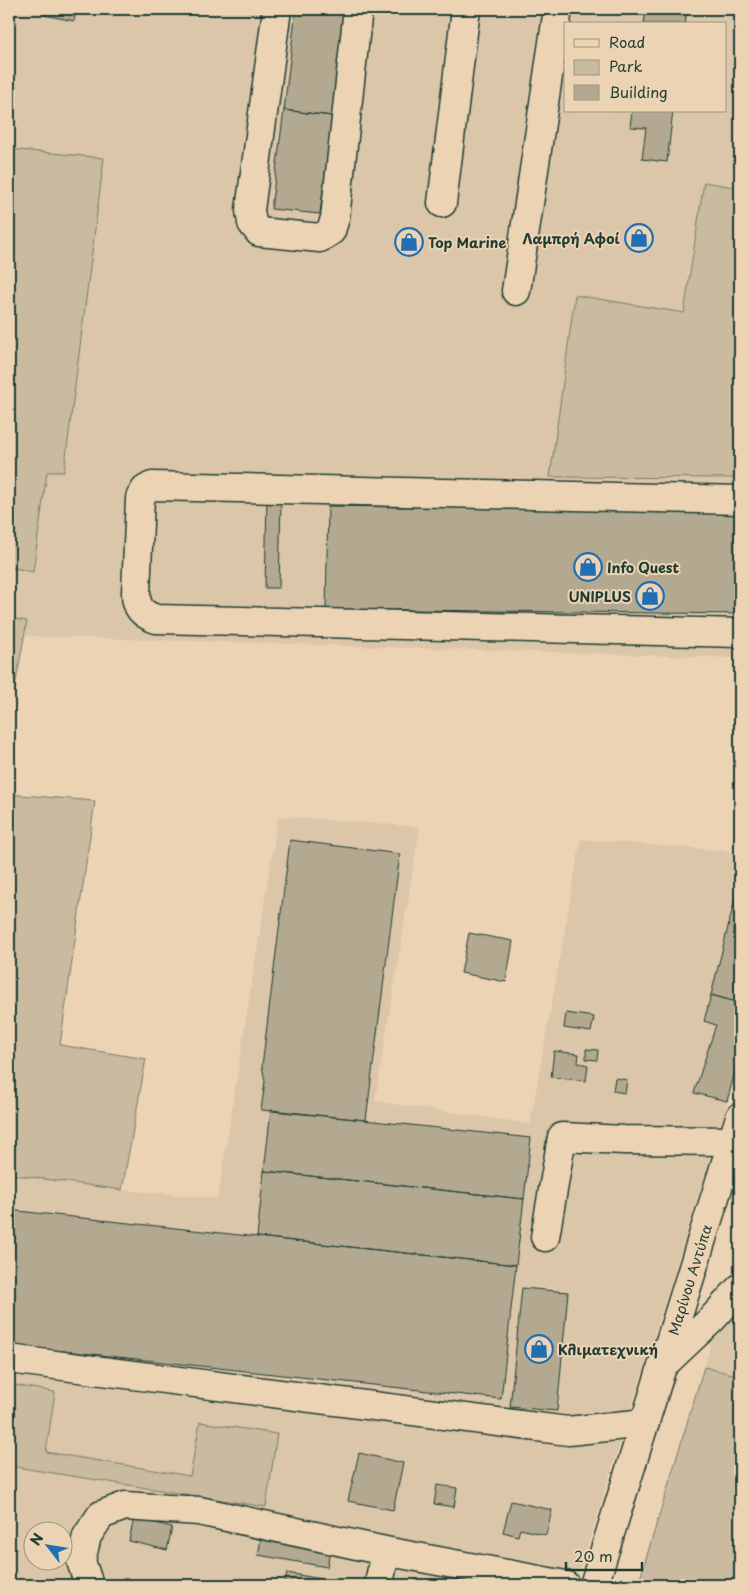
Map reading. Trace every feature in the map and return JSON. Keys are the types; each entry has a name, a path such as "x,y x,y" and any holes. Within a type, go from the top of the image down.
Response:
{"main road":[{"path":"277,9 250,210 252,223 259,232 320,238 331,231 335,218 358,9"},
{"path":"442,203 466,9"},
{"path":"516,291 558,9"},
{"path":"740,500 152,486 145,490 140,498 136,601 139,610 156,619 740,633"},
{"path":"545,1237 562,1137 624,1140 738,1125"},
{"name":"Μαρίνου Αντύπα","path":"594,1585 738,1125"},
{"path":"662,1366 712,1320 740,1289"},
{"path":"9,1359 568,1431 645,1423"},
{"path":"89,1585 81,1561 87,1536 101,1514 124,1506 199,1511 385,1551 565,1585"},
{"path":"379,1585 385,1551"}],"shaded area":[{"path":"12,9 740,9 740,188 704,182 683,313 575,296 550,477 740,478 740,658 25,636 27,621 9,618 9,567 33,572 47,472 64,472 104,158 9,149 9,41"},
{"path":"278,816 420,827 375,1101 530,1124 581,839 740,852 740,1064 575,1585 9,1585 9,1466 266,1507 277,1434 191,1476 45,1452 55,1392 9,1384 9,1174 122,1190 218,1198"},
{"path":"740,1245 740,1376 704,1367"}],"green space":[{"path":"9,149 104,158 64,472 47,472 33,572 9,567"},
{"path":"704,182 740,188 740,478 550,477 575,295 684,313"},
{"path":"9,618 27,621 9,720"},
{"path":"9,794 95,801 60,1045 146,1059 122,1190 9,1174"},
{"path":"704,1367 740,1376 740,1585 638,1585"},
{"path":"9,1384 55,1392 46,1452 190,1476 200,1422 277,1434 266,1507 9,1466"}],"building":[{"path":"45,9 77,9 74,21 44,15"},
{"path":"296,9 345,9 332,116 284,110"},
{"path":"646,9 687,9 685,22 644,22"},
{"path":"284,110 332,116 320,214 271,209"},
{"path":"632,112 673,112 667,162 642,159 646,128 630,127"},
{"path":"267,498 281,498 279,588 265,588"},
{"path":"328,506 740,511 740,614 326,609"},
{"path":"290,840 400,854 366,1120 261,1110 265,1081 262,1066"},
{"path":"740,879 740,1003 711,995"},
{"path":"469,933 513,941 506,982 461,973"},
{"path":"711,995 740,1003 740,1054 727,1101 694,1093 716,1025 704,1021"},
{"path":"566,1013 594,1017 591,1032 564,1028"},
{"path":"586,1049 598,1050 597,1060 586,1059"},
{"path":"554,1051 579,1054 578,1063 588,1065 586,1081 551,1077"},
{"path":"615,1078 627,1080 625,1093 613,1091"},
{"path":"271,1110 531,1138 524,1199 264,1171"},
{"path":"264,1171 524,1199 516,1265 257,1237"},
{"path":"9,1210 516,1265 501,1399 9,1345"},
{"name":"Κλιματεχνική","path":"522,1288 568,1292 557,1411 510,1407"},
{"path":"359,1453 403,1463 393,1510 348,1501"},
{"path":"437,1485 457,1488 454,1507 434,1504"},
{"path":"511,1501 552,1510 546,1535 520,1529 518,1536 503,1532"},
{"path":"134,1518 172,1527 167,1550 129,1541"},
{"path":"261,1539 330,1550 327,1567 258,1555"},
{"path":"287,1573 322,1579 321,1585 285,1585"},
{"path":"430,1580 455,1585 429,1585"}],"place":[{"name":"Λαμπρή Αφοί","path":"639,238"},
{"name":"Top Marine","path":"409,242"},
{"name":"Info Quest","path":"588,567"},
{"name":"UNIPLUS","path":"650,596"},
{"name":"Κλιματεχνική","path":"539,1349"}]}
